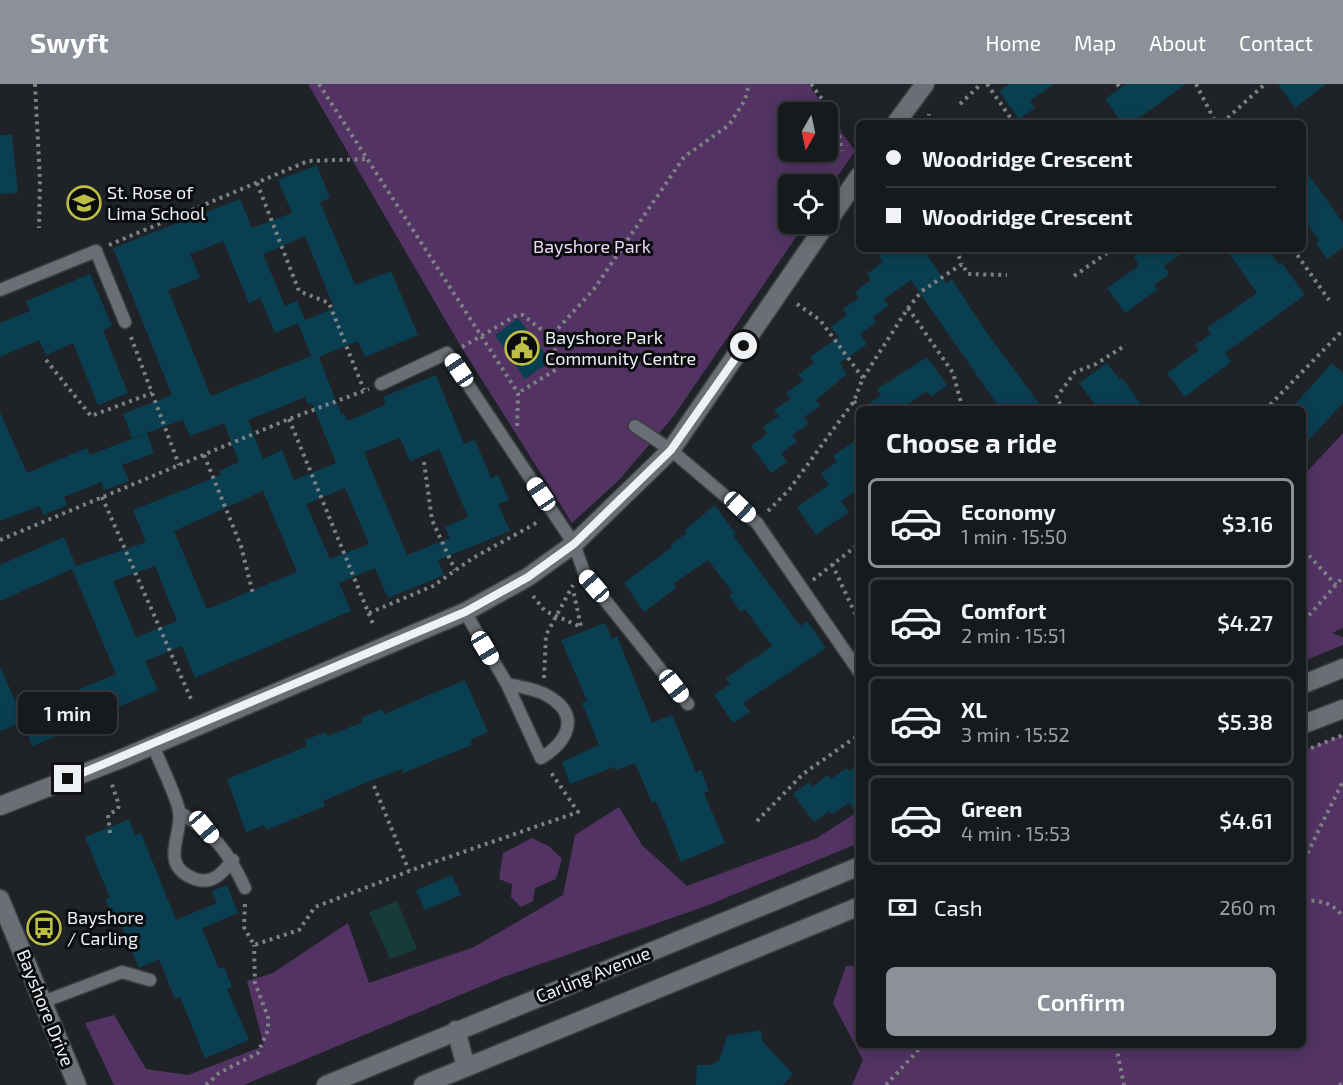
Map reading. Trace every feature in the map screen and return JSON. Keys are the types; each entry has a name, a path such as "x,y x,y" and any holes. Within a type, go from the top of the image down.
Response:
{"main road":[{"path":"898,120 925,84"},
{"path":"838,206 856,181"},
{"path":"0,806 153,745 465,612 577,553 671,450 819,234"},
{"path":"1306,683 1343,668"},
{"path":"1306,723 1343,709"},
{"name":"Carling Avenue","path":"326,1085 856,868"},
{"name":"Bayshore Drive","path":"0,898 77,1085"},
{"name":"Carling Avenue","path":"423,1085 856,908"},
{"path":"44,1005 64,1085"},
{"path":"456,1030 466,1067"}],"lane":[{"path":"0,290 96,251 125,322"},
{"path":"381,384 447,353 554,514 577,553 585,575 688,704"},
{"path":"635,426 671,450 757,523 856,667"},
{"path":"465,612 507,684 540,758 566,737 567,724 561,705 546,695 507,684"},
{"path":"153,745 179,812 174,847 178,866 187,876 201,881 218,878 232,860"},
{"path":"179,812 204,827 232,860 245,888"},
{"path":"44,1005 122,972 150,980"}],"path":[{"path":"35,84 40,181 39,228"},
{"path":"319,84 518,393 557,369 553,334 594,288 684,157 729,124 745,100 749,84"},
{"path":"811,84 836,118 842,151"},
{"path":"815,90 816,84"},
{"path":"960,104 981,84"},
{"path":"987,84 1012,120"},
{"path":"1196,84 1214,120"},
{"path":"1225,120 1265,84"},
{"path":"928,114 928,120"},
{"path":"96,251 308,161 367,159"},
{"path":"257,183 299,291 329,303 365,390"},
{"path":"958,252 968,274 1007,275"},
{"path":"1074,276 1109,252"},
{"path":"1295,252 1329,300"},
{"path":"757,523 789,490 854,401 863,378 908,308 922,291 962,264"},
{"path":"797,304 820,320 863,378"},
{"path":"908,308 953,373 962,406"},
{"path":"447,353 482,337 517,315 523,315 538,328 553,334"},
{"path":"125,322 179,465"},
{"path":"1269,406 1343,330"},
{"path":"1062,406 1056,398 1075,372 1096,364 1126,345"},
{"path":"46,360 91,416 152,393"},
{"path":"0,540 289,419 381,384"},
{"path":"854,401 857,406"},
{"path":"289,419 373,624"},
{"path":"204,455 241,546 253,594"},
{"path":"424,462 432,520 455,570"},
{"path":"102,497 191,699"},
{"path":"369,613 433,586 455,570 554,514"},
{"path":"802,588 856,546"},
{"path":"1306,552 1336,585"},
{"path":"533,595 545,611 581,627 572,588 577,553"},
{"path":"832,564 856,615"},
{"path":"1306,619 1343,577"},
{"path":"546,695 544,677 546,635 572,588"},
{"path":"1306,750 1343,735"},
{"path":"757,821 803,774 856,737"},
{"path":"255,945 299,930 315,907 409,871 578,812 540,758"},
{"path":"110,781 119,805 118,810 108,815 110,833"},
{"path":"1306,856 1343,781"},
{"path":"374,786 409,871"},
{"path":"206,1085 219,1073 258,1053 268,1030 268,1017 255,983 255,945 244,927 245,888"},
{"path":"1306,900 1323,901 1340,911 1343,918"},
{"path":"886,1085 920,1048"},
{"path":"1119,1048 1118,1056 1124,1085"}],"green space":[{"name":"Bayshore Park","path":"308,84 808,84 821,102 778,102 778,162 838,162 838,127 855,151 838,176 778,174 778,234 798,234 673,417 620,479 572,523 460,345"},
{"path":"1343,433 1343,628 1332,633 1343,637 1343,645 1306,660 1306,473"},
{"path":"1343,735 1343,1085 852,1085 863,1060 857,1048 1306,1048 1306,749"},
{"path":"619,807 642,845 687,886 817,838 856,813 856,844 706,906 501,978 244,1085 114,1085 85,1023 114,1015 146,1069 188,1075 264,1046 247,981 273,973 348,923 369,983 474,947 563,895 575,835"},
{"path":"532,838 550,847 562,859 556,879 535,888 533,901 521,907 511,897 512,884 499,879 503,853"},
{"path":"846,966 856,966 856,1047 833,1003"}],"water":[{"path":"397,901 417,949 390,959 369,912"}],"building":[{"path":"1009,84 1054,84 1030,101 1035,108 1019,119 999,91"},
{"path":"1126,84 1186,84 1136,120 1120,120 1105,99"},
{"path":"1278,84 1326,84 1295,108"},
{"path":"0,135 12,135 18,193 0,194"},
{"path":"317,165 330,198 320,202 355,285 391,271 418,335 365,357 358,341 319,357 341,414 344,413 347,421 365,414 386,404 383,397 436,375 464,444 475,440 491,478 498,475 509,500 498,504 510,531 438,560 444,575 388,598 375,568 339,583 351,611 195,678 182,646 145,661 158,690 88,720 89,723 32,746 23,722 0,731 0,666 20,713 116,674 72,569 0,601 0,565 64,537 76,566 146,542 133,510 221,475 219,471 239,462 224,423 190,436 183,420 132,438 123,414 172,395 113,248 240,199 252,228 292,213 278,180","holes":["305,236 334,308 305,320 297,301 285,306 263,254","223,241 249,303 260,298 275,333 298,323 311,356 211,396 168,290 200,278 190,254","305,397 308,404 312,403 336,463 294,480 282,450 263,459 248,420","400,438 410,461 439,449 468,517 445,527 450,538 407,555 364,452","345,488 369,544 330,559 306,504","263,491 297,572 207,609 174,531","155,566 177,621 136,637 113,581"]},
{"path":"1306,171 1343,223 1343,247 1327,259 1316,243 1319,241 1306,222"},
{"path":"884,252 925,252 946,283 952,279 984,329 1041,406 998,406 911,280 884,299 889,305 873,317 876,323 860,334 867,344 840,363 847,374 816,400 820,406 804,417 809,424 792,435 797,442 781,453 787,462 771,473 751,446 767,434 763,427 779,416 774,410 791,399 786,393 803,381 798,375 814,363 810,357 839,337 831,327 847,315 843,309 859,298 855,292 871,280 867,274 883,262 879,256"},
{"path":"1141,252 1184,252 1164,266 1169,274 1154,285 1157,290 1125,313 1107,288 1139,266 1134,257"},
{"path":"1228,252 1270,252 1279,265 1282,263 1305,295 1225,353 1231,362 1185,397 1167,373 1199,350 1195,345 1211,334 1207,328 1257,293"},
{"path":"90,274 112,326 103,330 128,393 98,405 73,343 46,355 39,340 0,357 0,323 30,311 26,301"},
{"name":"Bayshore Park Community Centre","path":"518,318 551,361 525,379 495,335"},
{"path":"927,357 947,385 931,397 927,391 906,406 866,406 881,395 877,389"},
{"path":"1107,363 1120,380 1122,378 1142,406 1096,406 1079,383"},
{"path":"1332,363 1343,373 1343,403 1306,443 1306,406 1294,406"},
{"path":"0,412 27,473 87,448 90,455 147,433 154,453 122,465 129,481 104,490 101,482 64,497 67,505 43,515 40,506 0,521"},
{"path":"856,440 856,491 841,501 849,512 816,535 797,507 829,485 821,473 837,462 833,456"},
{"path":"715,505 735,533 733,535 800,626 807,621 826,648 743,703 750,712 733,723 714,695 730,684 726,678 772,646 745,609 741,612 729,596 733,593 708,560 673,584 676,588 644,612 624,583 672,547 670,545 687,533 685,530"},
{"path":"605,623 612,639 617,636 652,723 672,715 696,772 701,770 709,791 704,793 725,843 681,862 656,801 652,803 635,763 616,770 614,767 570,784 562,762 599,745 582,703 587,701 561,640"},
{"path":"465,680 488,732 470,740 472,745 403,773 402,769 365,783 323,801 325,806 266,830 264,825 246,832 227,779 307,746 305,740 326,732 328,736 363,722 361,718 382,709 384,714"},
{"path":"856,766 856,813 849,803 832,814 829,811 814,822 793,794 809,782 812,787 828,775 831,779 847,768 849,771"},
{"path":"129,819 135,835 141,833 176,920 217,903 212,891 227,885 238,913 202,928 219,969 224,967 232,987 227,989 249,1040 205,1058 180,997 175,999 159,959 139,968 118,917 114,919 105,899 110,898 85,837"},
{"path":"452,875 461,895 425,910 416,890"},
{"path":"761,1030 762,1041 793,1074 783,1085 696,1085 697,1065 712,1065 719,1061 727,1036"}],"place":[{"name":"St. Rose of Lima School","path":"84,203"},
{"name":"Bayshore Park Community Centre","path":"522,348"},
{"name":"Bayshore / Carling","path":"44,928"}],"route":[{"path":"68,779 123,758 465,612 528,577 574,544 671,450 744,346"}]}
